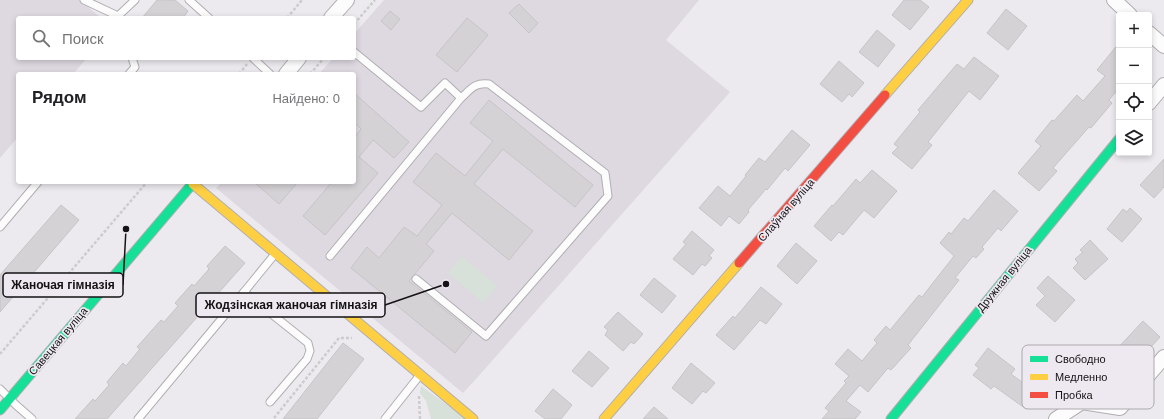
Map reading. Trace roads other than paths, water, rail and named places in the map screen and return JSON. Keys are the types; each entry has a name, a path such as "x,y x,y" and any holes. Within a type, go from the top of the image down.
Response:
{"street":[{"path":"334,16 347,0"},
{"name":"Слаўная вуліца","path":"604,419 968,0"},
{"path":"1114,0 1127,12"},
{"path":"1152,36 1164,46"},
{"path":"288,72 297,60"},
{"path":"1152,99 1164,85"},
{"name":"Дружная вуліца","path":"891,419 1116,143"},
{"name":"Савецкая вуліца","path":"0,410 192,184"},
{"path":"194,184 473,419"},
{"path":"1154,368 1164,356"},
{"path":"1056,419 1071,409"}],"lane":[{"path":"84,0 117,16"},
{"path":"120,16 135,0"},
{"path":"189,0 207,16"},
{"path":"356,54 421,108 445,83 461,98"},
{"path":"131,72 135,67 133,60"},
{"path":"255,60 268,72"},
{"path":"330,256 461,98 475,85 482,83 490,84 605,173 608,196 486,336 416,280"},
{"path":"0,227 36,184"},
{"path":"138,419 276,252"},
{"path":"244,292 308,344 310,351 307,358 270,402"},
{"path":"385,419 420,374"},
{"path":"0,390 32,419"}],"place":[{"name":"Жаночая гімназія","path":"126,229"},
{"name":"Жодзінская жаночая гімназія","path":"446,284"}]}
